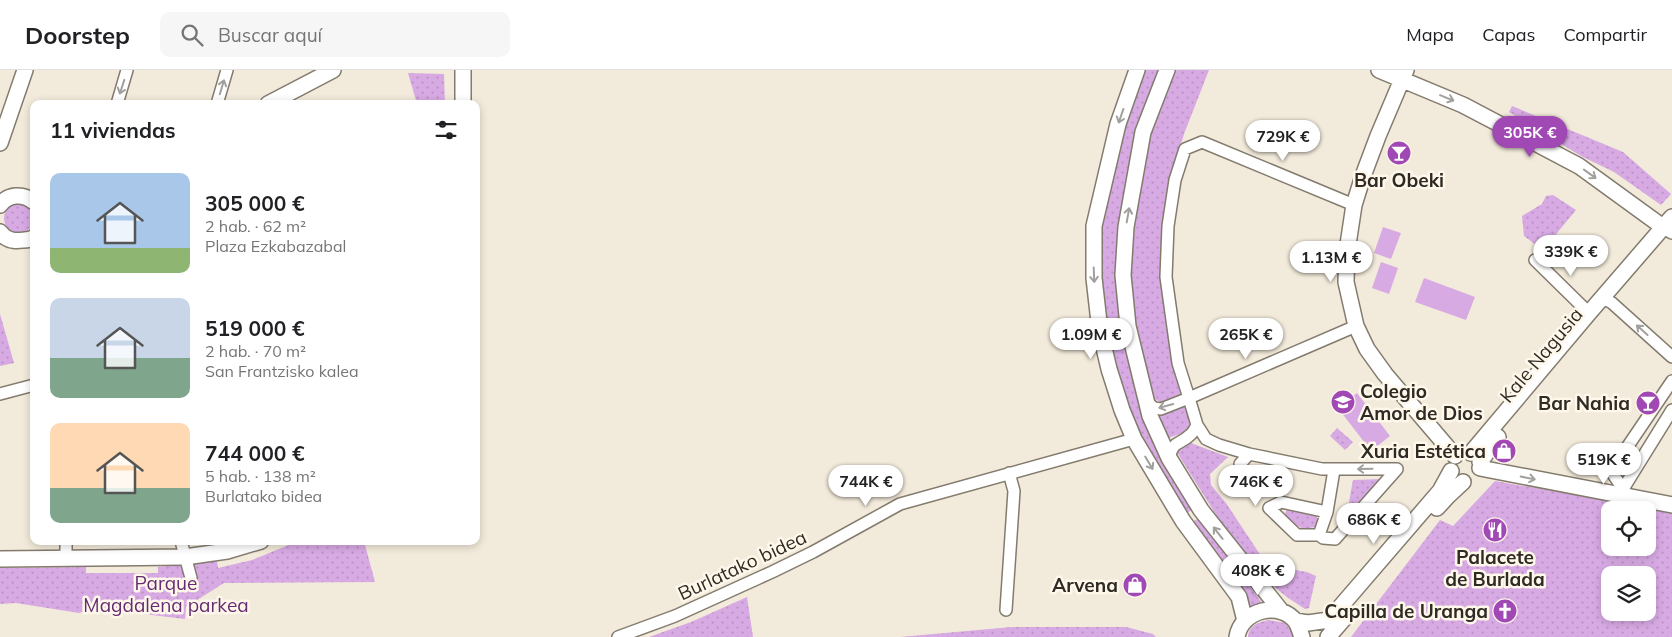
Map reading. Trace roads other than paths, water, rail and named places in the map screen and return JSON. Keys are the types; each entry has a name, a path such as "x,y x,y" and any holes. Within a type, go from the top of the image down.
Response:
{"main road":[{"path":"0,143 25,70"},
{"path":"276,100 332,70"},
{"path":"463,70 464,100"},
{"path":"1137,70 1118,124 1094,226 1094,270 1100,331 1108,369 1134,439 1183,521 1239,597 1245,621"},
{"path":"1167,70 1143,132 1126,227 1123,275 1128,326 1145,400 1169,458 1201,510 1282,612 1295,622 1302,637"},
{"path":"1380,70 1404,75 1579,166 1670,228"},
{"path":"1404,75 1378,136 1354,205 1347,251 1346,282 1356,326 1367,349 1453,464 1454,477 1463,482"},
{"path":"3,198 21,196 30,199"},
{"name":"Kale Nagusia","path":"1477,461 1600,306 1670,228"},
{"path":"1,236 12,241 30,241"},
{"name":"Kale Nagusia","path":"1477,461 1600,306"},
{"path":"1295,622 1308,623 1329,620 1440,491 1460,453 1477,461 1672,505"},
{"path":"1328,637 1448,496 1463,482 1473,480 1478,475 1477,461"},
{"path":"0,559 185,557 227,551 248,545"},
{"path":"1237,637 1245,621 1253,615 1262,611 1282,612"}],"street":[{"path":"118,100 127,70"},
{"path":"218,100 227,70"},
{"path":"1327,512 1281,502 1269,508 1297,535 1319,535 1322,538 1335,540 1397,469 1322,469 1249,454 1206,438 1197,425 1178,363 1166,277 1168,226 1175,180 1185,150 1202,142 1354,205"},
{"path":"1534,260 1672,357"},
{"path":"1145,400 1154,408 1161,409 1356,326"},
{"path":"1619,492 1611,471 1672,381"},
{"path":"1,392 30,386"},
{"path":"1619,492 1672,410"},
{"path":"1169,458 1171,449 1176,443 1192,434 1197,425"},
{"name":"Burlatako bidea","path":"618,637 675,616 772,572 813,552 900,504 1134,439"},
{"path":"1240,464 1249,454"},
{"path":"1319,535 1327,512 1334,470"},
{"path":"1006,610 1014,491 1009,473"},
{"path":"66,545 66,559"},
{"path":"182,545 191,578"}],"place":[{"name":"Bar Obeki","path":"1399,153"},
{"name":"Colegio Amor de Dios","path":"1343,402"},
{"name":"Bar Nahia","path":"1648,403"},
{"name":"Xuria Estética","path":"1504,451"},
{"name":"Palacete de Burlada","path":"1495,530"},
{"name":"Arvena","path":"1135,585"},
{"name":"Capilla de Uranga","path":"1505,611"}],"park label":[{"name":"Parque Magdalena parkea","path":"166,594"}]}
